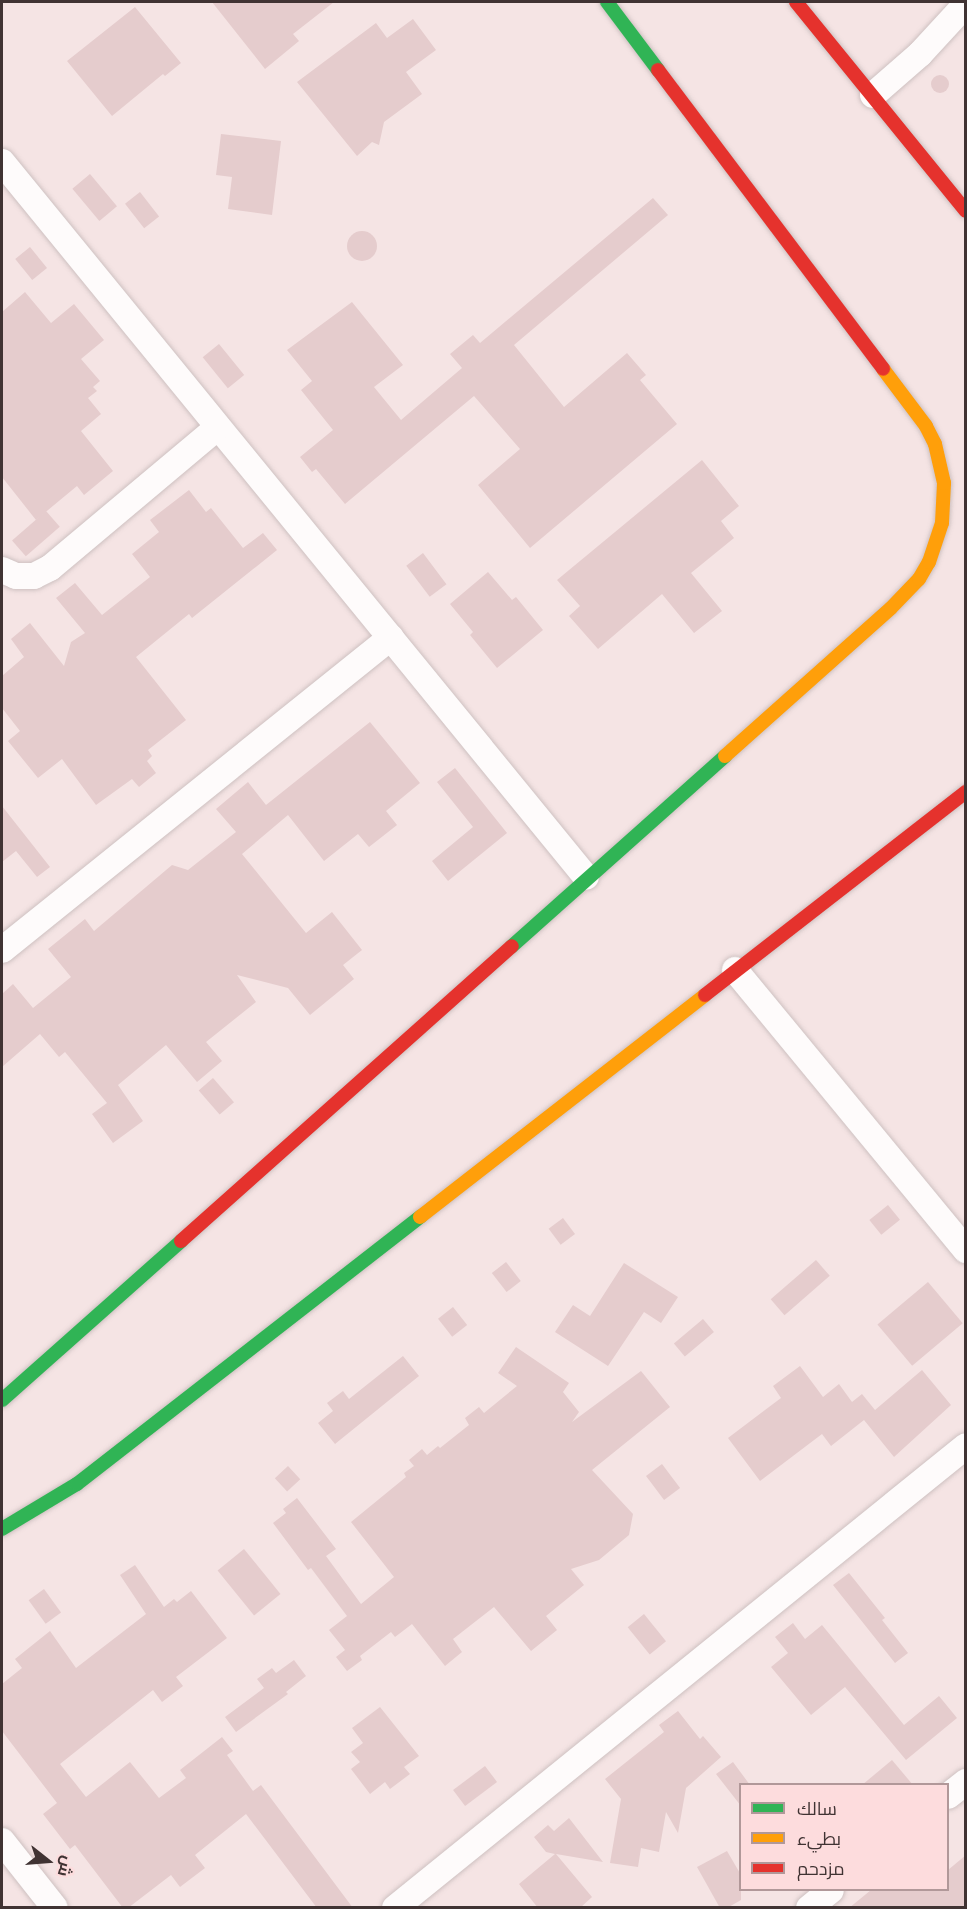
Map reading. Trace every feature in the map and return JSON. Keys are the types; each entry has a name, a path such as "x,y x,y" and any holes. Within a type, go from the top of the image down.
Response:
{"main road":[{"path":"2,1400 586,877 906,595 933,552 945,503 944,483 935,444 915,409 607,2"},
{"path":"796,2 966,211"},
{"path":"2,1529 76,1484 966,792"}],"street":[{"path":"873,95 920,54 961,8"},
{"path":"2,162 586,877"},
{"path":"2,570 16,576 34,576 50,568 217,428"},
{"path":"2,950 391,637"},
{"path":"735,970 966,1250"},
{"path":"400,1906 966,1446"},
{"path":"949,1795 966,1782"},
{"path":"2,1841 55,1908"},
{"path":"809,1908 830,1891"}],"building":[{"path":"212,2 334,2 293,34 299,41 265,69"},
{"path":"135,7 181,63 165,76 163,74 112,116 67,61"},
{"path":"413,19 436,50 406,72 422,94 384,122 379,145 372,142 357,156 297,82 376,23 387,38"},
{"path":"940,75 948,80 949,84 944,92 940,93 932,88 931,84 936,76"},
{"path":"221,134 281,141 272,215 228,209 232,177 216,175"},
{"path":"90,174 117,206 99,221 72,189"},
{"path":"140,192 159,216 144,228 125,204"},
{"path":"653,198 668,215 514,345 564,407 627,353 646,375 640,380 677,424 530,548 478,485 520,449 474,396 345,504 316,469 312,472 300,457 333,430 301,390 312,381 287,350 352,302 403,365 374,387 401,420 462,368 450,354 473,335 480,343"},
{"path":"362,231 373,235 377,246 373,257 362,261 351,257 347,246 351,235"},
{"path":"30,247 47,268 32,280 15,259"},
{"path":"25,292 51,323 74,304 104,340 81,359 100,381 93,387 97,391 88,398 101,414 81,431 113,471 84,495 77,486 36,520 2,477 2,312"},
{"path":"219,344 244,375 228,388 203,357"},
{"path":"702,460 739,506 721,521 734,538 691,573 722,611 694,633 662,594 598,649 569,616 580,606 557,580"},
{"path":"189,490 206,512 211,508 243,548 263,533 277,550 192,618 189,614 136,657 186,720 148,750 152,756 147,761 156,773 139,787 132,779 96,805 62,759 38,778 8,741 20,731 2,708 2,676 24,657 11,639 30,623 64,666 71,642 85,633 56,598 75,583 102,615 150,577 132,554 159,532 150,520"},
{"path":"46,511 60,527 26,556 12,541"},
{"path":"423,553 446,584 430,597 406,566"},
{"path":"488,572 512,600 516,597 543,630 497,668 470,635 473,632 450,604"},
{"path":"370,722 420,783 386,811 397,825 369,847 358,834 324,861 288,815 242,854 306,933 332,912 362,950 343,965 354,979 310,1015 288,988 237,975 256,1002 206,1042 222,1061 197,1082 166,1045 118,1085 143,1121 113,1143 92,1114 107,1103 65,1052 59,1057 40,1034 2,1067 2,994 13,984 33,1008 71,977 48,949 85,919 94,931 172,865 188,870 236,832 216,809 248,782 266,805"},
{"path":"455,768 507,833 448,881 432,861 473,827 437,782"},
{"path":"2,806 50,867 37,877 16,851 2,862"},
{"path":"213,1078 234,1102 220,1115 199,1090"},
{"path":"888,1205 900,1220 881,1235 869,1220"},
{"path":"563,1218 575,1234 561,1245 549,1229"},
{"path":"816,1260 830,1276 784,1315 771,1299"},
{"path":"506,1262 521,1281 507,1292 492,1273"},
{"path":"624,1263 678,1297 661,1323 644,1312 608,1366 555,1332 573,1305 590,1316"},
{"path":"928,1282 963,1323 912,1366 877,1324"},
{"path":"453,1307 467,1325 452,1337 438,1319"},
{"path":"703,1319 714,1332 685,1356 674,1343"},
{"path":"516,1347 569,1383 563,1392 579,1412 572,1422 641,1371 670,1407 592,1470 633,1514 629,1535 599,1560 571,1569 584,1585 546,1616 557,1630 531,1651 494,1607 453,1639 462,1652 445,1666 412,1624 395,1637 391,1632 360,1656 362,1660 347,1671 336,1657 345,1650 329,1630 347,1616 311,1568 308,1570 273,1523 286,1513 283,1509 297,1498 336,1549 326,1556 361,1604 394,1577 351,1522 406,1477 404,1473 414,1466 409,1460 422,1449 427,1455 438,1446 440,1448 469,1425 465,1418 479,1407 484,1413 517,1386 498,1373"},
{"path":"403,1356 419,1376 335,1444 318,1423 333,1411 327,1403 343,1391 349,1399"},
{"path":"800,1366 823,1397 839,1384 852,1402 862,1394 875,1410 922,1370 951,1405 894,1457 864,1420 831,1446 822,1434 760,1481 728,1438 781,1398 773,1386"},
{"path":"662,1464 680,1488 664,1500 646,1476"},
{"path":"288,1466 300,1479 287,1491 275,1478"},
{"path":"244,1549 281,1594 254,1615 218,1570"},
{"path":"135,1565 164,1607 174,1599 177,1602 191,1591 227,1638 176,1677 183,1686 162,1702 153,1690 60,1764 86,1797 130,1762 159,1798 186,1778 180,1770 222,1737 233,1751 227,1755 253,1791 261,1785 353,1908 317,1908 246,1814 195,1855 205,1868 180,1887 171,1875 128,1908 123,1908 75,1845 70,1849 43,1814 57,1803 2,1731 2,1684 22,1668 15,1659 50,1631 76,1668 146,1614 120,1575"},
{"path":"849,1573 885,1618 882,1620 908,1653 895,1663 833,1585"},
{"path":"44,1589 61,1612 46,1624 29,1600"},
{"path":"644,1614 666,1641 650,1654 628,1627"},
{"path":"793,1623 805,1639 822,1625 904,1725 939,1696 957,1718 906,1760 845,1687 811,1715 771,1667 788,1653 775,1637"},
{"path":"294,1660 306,1676 286,1692 288,1694 236,1732 225,1717 264,1688 257,1679 272,1668 276,1673"},
{"path":"380,1707 419,1756 404,1767 410,1774 390,1789 385,1782 370,1794 351,1769 360,1762 351,1752 363,1743 352,1728"},
{"path":"678,1711 700,1739 703,1736 721,1757 686,1788 678,1833 666,1812 659,1852 641,1848 638,1867 610,1863 621,1799 605,1779 664,1732 659,1725"},
{"path":"892,1760 911,1783 864,1783"},
{"path":"733,1762 749,1783 739,1783 739,1803 716,1774"},
{"path":"485,1766 497,1782 465,1806 453,1790"},
{"path":"569,1818 603,1862 556,1854 592,1897 580,1908 538,1908 519,1884 555,1854 546,1852 534,1837 548,1825 554,1831"},
{"path":"727,1851 739,1872 741,1900 727,1908 720,1908 697,1867"},
{"path":"966,1855 966,1908 849,1908 870,1891 949,1891 949,1869"}],"traffic: fast":[{"path":"607,2 658,70"},
{"path":"512,946 725,756"},
{"path":"2,1529 77,1484 420,1217"},
{"path":"2,1400 181,1241"}],"traffic: slow":[{"path":"725,756 891,608 919,579 929,562 942,523 944,483 935,444 926,426 883,369"},
{"path":"420,1217 705,995"}],"traffic: jam":[{"path":"796,2 966,211"},
{"path":"658,70 883,369"},
{"path":"705,995 966,792"},
{"path":"181,1241 512,946"}]}
